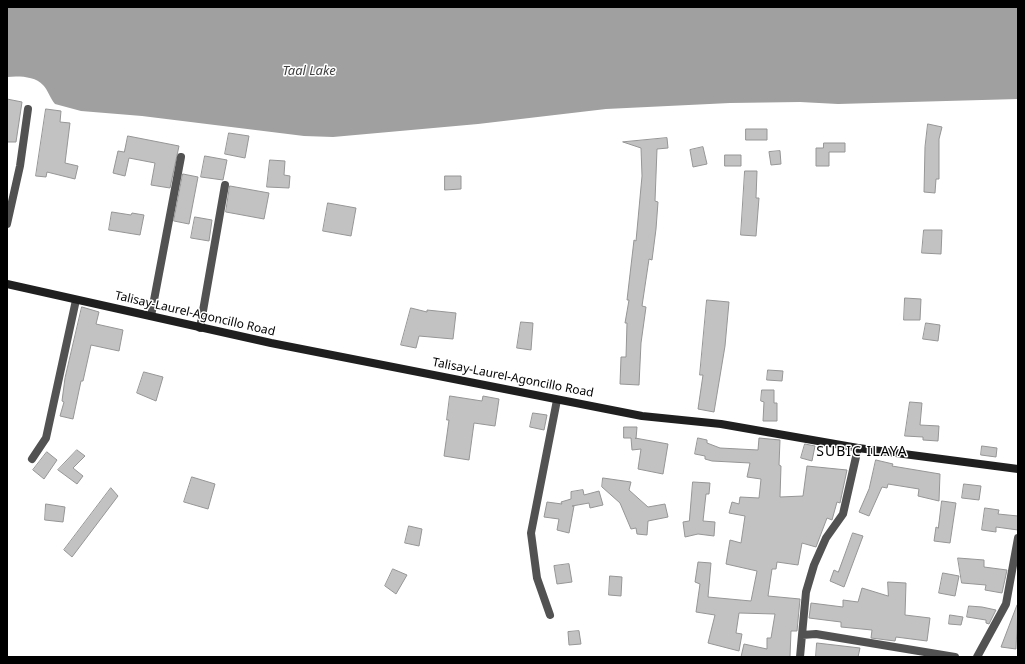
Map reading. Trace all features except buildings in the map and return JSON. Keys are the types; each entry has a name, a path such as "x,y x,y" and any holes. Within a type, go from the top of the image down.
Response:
{"main road":[{"name":"Talisay-Laurel-Agoncillo Road","path":"7,284 271,344 642,416 720,424 858,448 1018,470"}],"street":[{"path":"7,224 20,166 28,109"},
{"path":"150,316 181,157"},
{"path":"200,328 225,185"},
{"path":"32,459 46,438 76,300"},
{"path":"550,615 537,578 531,533 557,400"},
{"path":"800,657 806,592 814,565 826,538 843,514 858,448"},
{"path":"977,657 1006,604 1018,538"},
{"path":"802,635 816,634 955,657"}],"water":[{"name":"Taal Lake","path":"7,7 1018,7 1018,99 838,104 800,102 730,103 606,109 478,124 333,137 304,136 142,116 81,111 55,104 45,87 40,82 26,77 7,77"}],"district":[{"name":"SUBIC ILAYA","path":"862,452"}]}
